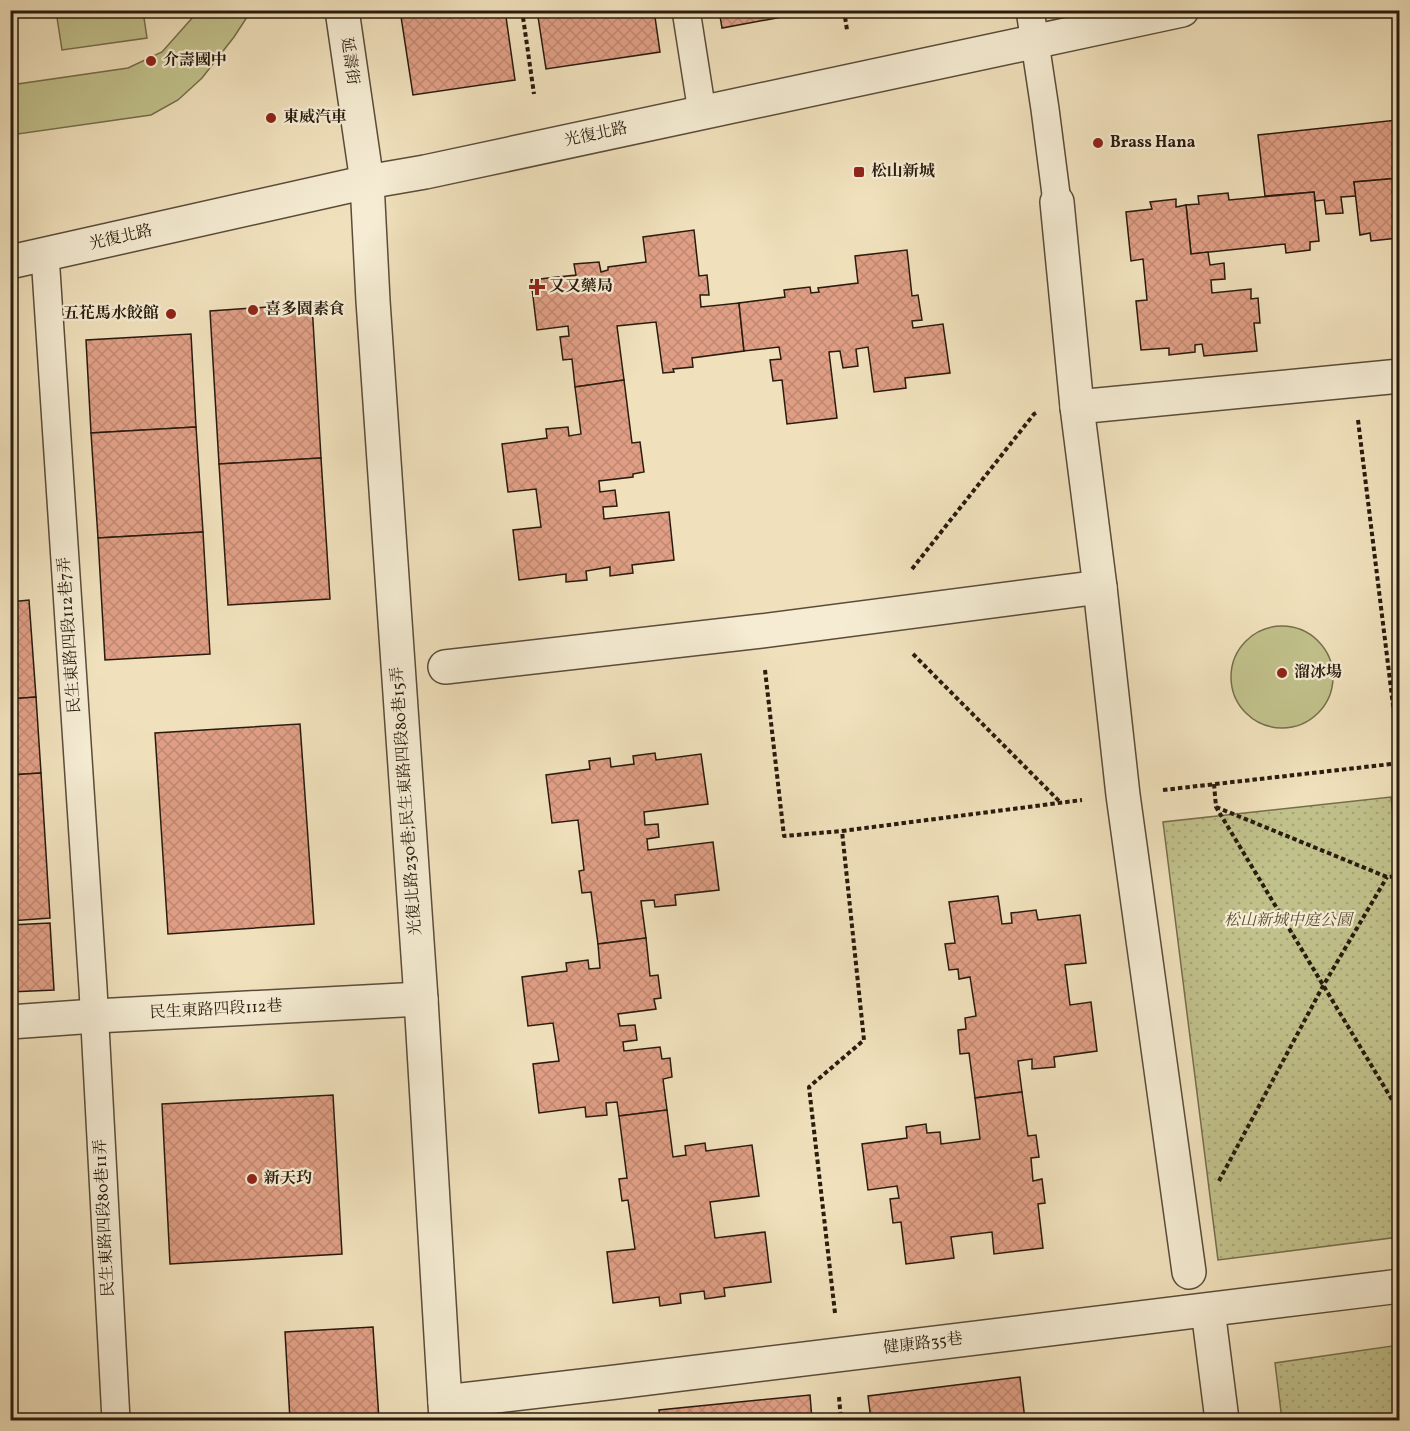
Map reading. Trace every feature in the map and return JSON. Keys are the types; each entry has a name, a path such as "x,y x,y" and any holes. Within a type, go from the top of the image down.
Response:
{"street":[{"name":"延壽街","path":"342,10 367,182"},
{"name":"光復北路","path":"10,262 367,182 425,172 1182,10"},
{"name":"光復北路230巷;民生東路四段80巷15弄","path":"367,182 446,1411"},
{"path":"1057,202 1077,407 1123,795 1189,1272"},
{"path":"1077,407 1400,376"},
{"path":"445,667 760,631 1100,587"},
{"name":"民生東路四段112巷","path":"10,1022 421,999"},
{"name":"健康路35巷","path":"446,1411 1400,1286"},
{"path":"1209,1310 1222,1420"}],"lane":[{"path":"686,10 702,112"},
{"path":"1030,10 1057,202"},
{"name":"民生東路四段112巷7弄","path":"45,255 95,1016"},
{"name":"民生東路四段80巷11弄","path":"95,1016 116,1420"}],"path":[{"path":"522,10 534,94"},
{"path":"843,10 847,30"},
{"path":"760,631 784,836 842,831 1400,762 1353,380"},
{"path":"1214,784 1216,807 1400,1113"},
{"path":"1216,807 1387,877 1400,876"},
{"path":"835,1317 809,1087 864,1040 842,831"},
{"path":"1181,1220 1202,1214 1323,986 1387,877"},
{"path":"839,1397 841,1420"}],"green space":[{"path":"56,11 143,11 147,38 62,50"},
{"path":"196,11 251,11 202,78 178,100 151,115 11,135 11,85 128,68 162,52"},
{"name":"溜冰場","path":"1282,626 1302,630 1318,641 1329,657 1333,677 1329,697 1318,713 1302,724 1282,728 1262,724 1246,713 1235,697 1231,677 1235,657 1246,641 1262,630"},
{"name":"松山新城中庭公園","path":"1391,797 1400,883 1399,1237 1218,1260 1163,822"},
{"path":"1399,1345 1399,1420 1282,1420 1275,1363"}],"building":[{"path":"400,10 505,10 515,80 413,95"},
{"path":"537,10 654,10 660,52 546,69"},
{"path":"719,10 820,10 722,28"},
{"path":"1397,120 1400,178 1354,182 1356,196 1341,197 1343,213 1326,214 1324,200 1315,201 1314,192 1265,196 1258,135"},
{"path":"1400,178 1398,238 1371,241 1370,233 1360,235 1354,182"},
{"path":"1314,192 1319,241 1310,242 1310,250 1286,253 1285,244 1191,254 1186,205 1199,204 1198,196 1228,193 1229,200"},
{"path":"1176,199 1176,207 1186,205 1191,254 1208,252 1210,265 1224,263 1225,279 1211,280 1212,293 1251,289 1251,299 1258,298 1260,323 1254,323 1257,351 1204,356 1202,344 1195,345 1195,352 1169,355 1169,348 1141,350 1136,301 1147,300 1143,259 1131,261 1126,212 1152,209 1150,202"},
{"path":"694,230 699,276 707,275 709,295 700,295 701,307 739,303 744,351 692,358 693,367 673,369 674,372 663,373 656,322 617,326 624,380 575,387 572,359 563,360 560,337 569,336 568,326 537,330 531,280 576,275 574,264 599,262 601,272 608,270 608,267 646,262 643,237"},
{"path":"907,250 912,296 918,295 922,320 912,321 913,328 943,324 950,373 905,378 906,388 874,392 868,347 856,349 858,366 843,368 840,351 829,352 837,418 787,424 782,380 773,381 770,360 781,359 779,347 744,351 739,303 785,297 784,290 810,287 811,293 819,292 818,288 858,283 855,256"},
{"path":"312,304 321,458 219,464 210,311"},
{"path":"191,334 196,427 91,433 86,340"},
{"path":"624,380 632,443 640,442 644,472 633,474 633,477 599,481 600,492 615,490 617,506 603,507 604,519 669,512 674,560 632,565 633,573 610,576 610,567 586,571 587,580 566,582 566,574 519,580 513,530 541,527 536,489 508,492 502,444 547,438 546,429 568,427 569,436 581,434 575,387"},
{"path":"196,427 203,532 98,538 91,433"},
{"path":"321,458 330,599 228,605 219,464"},
{"path":"203,532 210,654 105,660 98,538"},
{"path":"29,600 36,697 10,699 10,602"},
{"path":"36,697 41,773 10,775 10,699"},
{"path":"300,724 314,924 168,934 155,733"},
{"path":"655,753 656,760 701,754 708,804 644,812 645,825 658,824 659,837 647,839 648,850 713,842 719,890 675,895 676,905 655,907 654,900 641,901 646,938 598,944 591,892 582,893 579,871 584,870 578,820 552,823 546,775 590,769 589,761 610,758 611,767 634,764 633,756"},
{"path":"41,773 50,918 10,921 10,775"},
{"path":"998,896 1002,924 1012,923 1011,913 1036,910 1038,920 1080,915 1086,963 1065,965 1070,1005 1091,1002 1097,1051 1054,1057 1055,1067 1032,1069 1032,1059 1018,1061 1022,1092 975,1098 969,1053 960,1054 958,1030 966,1029 965,1018 976,1016 970,977 959,979 958,969 949,970 945,944 955,943 949,902"},
{"path":"50,923 54,990 10,992 10,925"},
{"path":"646,938 650,976 658,975 661,998 654,999 656,1009 618,1014 620,1026 635,1025 637,1040 623,1042 624,1051 660,1047 662,1059 670,1058 672,1077 663,1079 667,1110 619,1116 617,1102 606,1103 607,1115 586,1117 585,1107 539,1113 533,1064 559,1061 553,1023 528,1026 522,977 567,971 566,963 588,960 589,969 600,968 598,944"},
{"path":"1022,1092 1028,1136 1036,1135 1039,1157 1031,1158 1033,1181 1042,1179 1045,1203 1038,1204 1043,1248 994,1254 992,1232 951,1237 954,1258 906,1264 901,1222 893,1223 890,1199 899,1198 897,1186 868,1190 862,1144 907,1138 906,1127 926,1124 927,1133 940,1132 941,1144 980,1139 975,1098"},
{"name":"新天玓","path":"333,1095 342,1254 170,1264 162,1104"},
{"path":"667,1110 673,1157 686,1155 685,1146 705,1143 706,1151 752,1145 759,1196 710,1202 715,1238 765,1232 771,1282 724,1288 725,1296 705,1299 704,1291 680,1294 681,1303 660,1306 659,1297 613,1303 607,1252 635,1249 628,1200 622,1201 619,1179 627,1178 619,1116"},
{"path":"373,1327 379,1420 290,1420 285,1332"},
{"path":"1020,1377 1025,1420 871,1420 868,1396"},
{"path":"810,1395 812,1420 660,1420 659,1410"}],"place":[{"name":"介壽國中","path":"151,61"},
{"name":"東威汽車","path":"271,118"},
{"name":"Brass Hana","path":"1098,143"},
{"name":"松山新城","path":"859,172"},
{"name":"又又藥局","path":"537,287"},
{"name":"喜多園素食","path":"253,310"},
{"name":"五花馬水餃館","path":"171,314"},
{"name":"溜冰場","path":"1282,673"},
{"name":"新天玓","path":"252,1179"}]}
